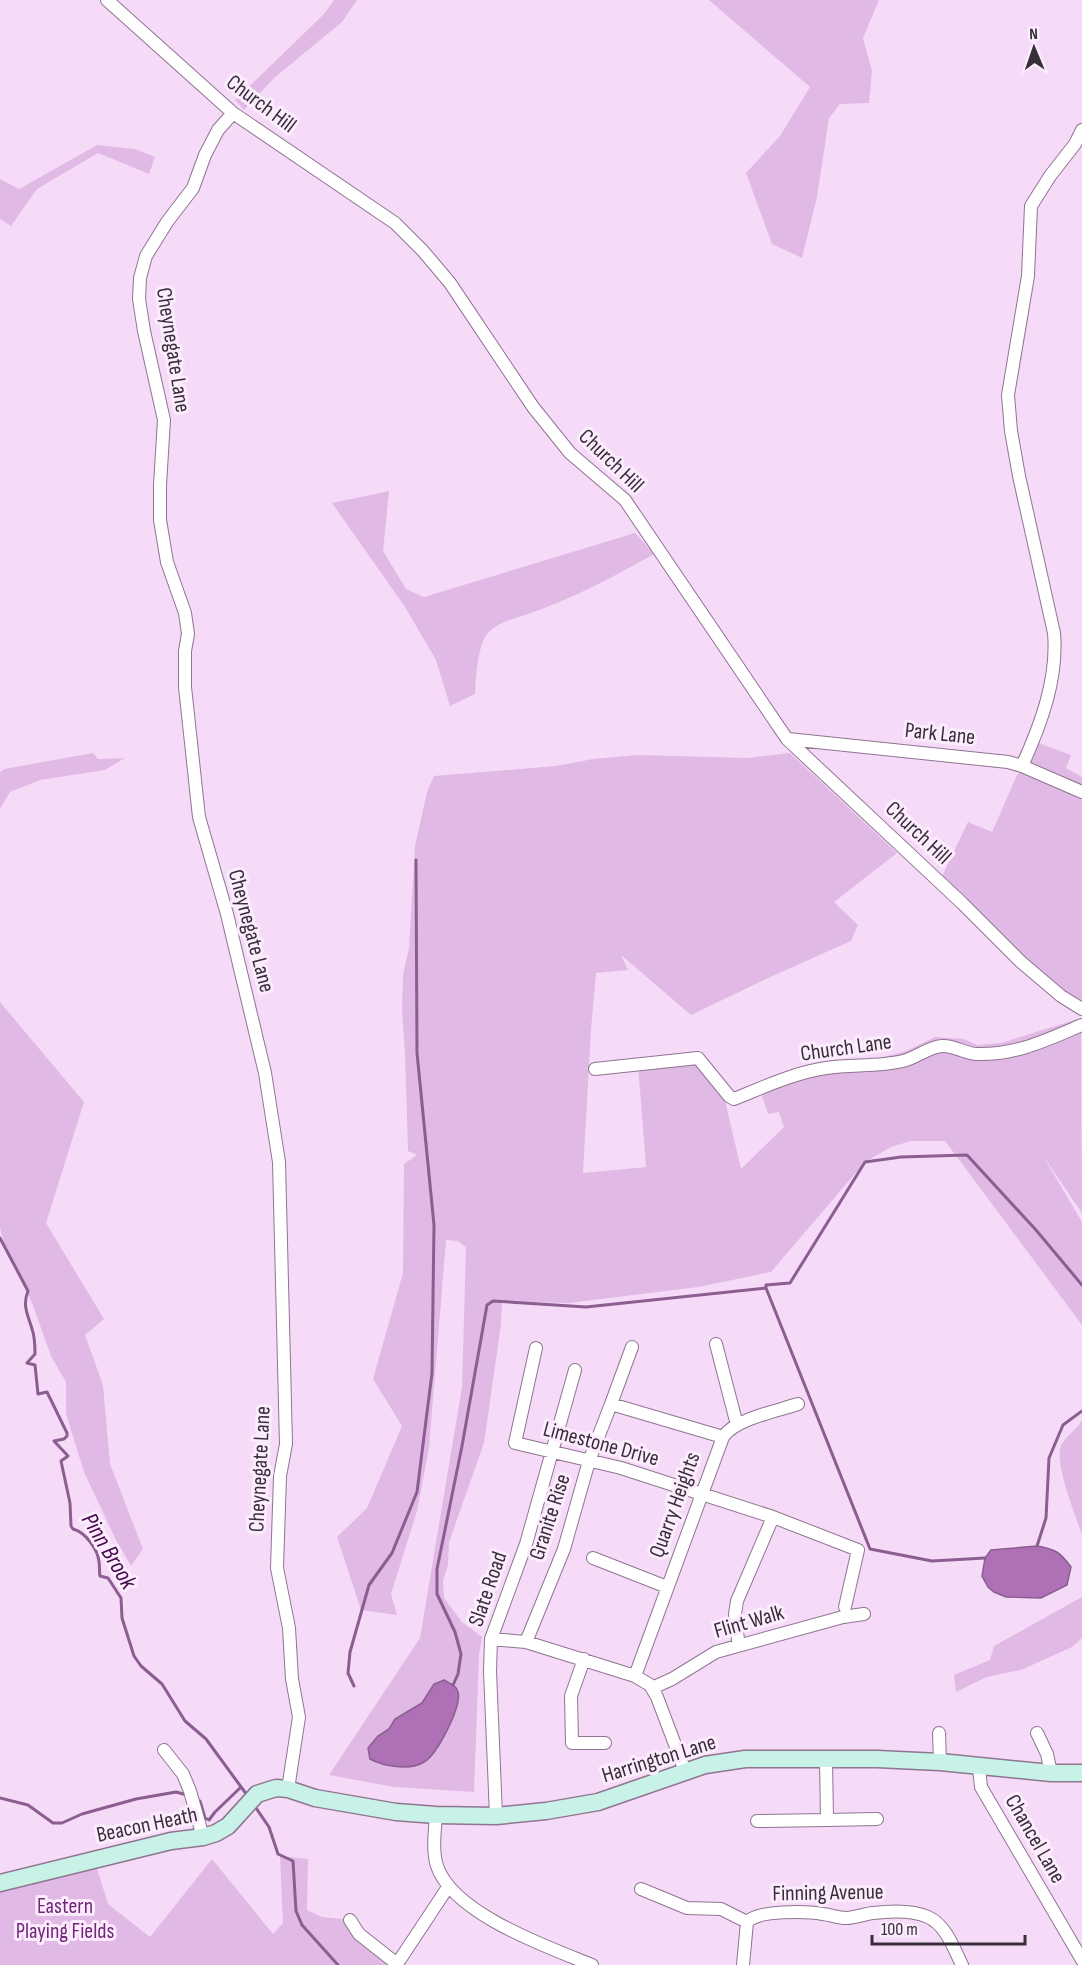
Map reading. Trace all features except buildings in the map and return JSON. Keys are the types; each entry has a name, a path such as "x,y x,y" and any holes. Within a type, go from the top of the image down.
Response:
{"street":[{"name":"Church Hill","path":"107,0 233,113 395,223 423,251 450,283 533,407 562,444 625,500 787,739 962,903 1021,962 1061,996 1082,1009"},
{"name":"Cheynegate Lane","path":"233,113 218,130 205,155 193,188 167,222 147,256 140,278 139,299 164,420 160,520 167,562 185,613 188,634 184,651 185,687 199,817 227,914 265,1073 279,1162 286,1444 280,1476 277,1568 289,1628 292,1679 299,1718 288,1789"},
{"path":"1022,766 1042,716 1056,648 1019,476 1011,431 1008,395 1028,276 1031,206 1050,176 1075,144 1082,130"},
{"name":"Park Lane","path":"787,739 981,759 1022,766 1082,792"},
{"name":"Church Lane","path":"595,1069 698,1058 734,1099 810,1072 906,1060 942,1046 973,1054 1001,1054 1041,1043 1082,1025"},
{"path":"716,1344 737,1425"},
{"path":"611,1404 632,1347"},
{"name":"Limestone Drive","path":"536,1348 515,1443 621,1468 773,1517 858,1550 845,1607"},
{"name":"Slate Road","path":"496,1816 490,1677 491,1639 526,1544 575,1370"},
{"name":"Quarry Heights","path":"611,1404 723,1437"},
{"name":"Granite Rise","path":"526,1642 564,1549 589,1461 611,1404"},
{"name":"Quarry Heights","path":"635,1676 723,1437 726,1432 737,1425 798,1404"},
{"path":"738,1640 735,1614 737,1601 773,1517"},
{"name":"Quarry Heights","path":"593,1558 667,1587"},
{"name":"Flint Walk","path":"652,1688 716,1652 843,1617 864,1614"},
{"path":"491,1639 526,1642 584,1659 645,1681 652,1688 685,1771"},
{"path":"584,1659 571,1696 572,1743 605,1743"},
{"path":"939,1733 940,1762"},
{"path":"1037,1733 1047,1755 1051,1773"},
{"path":"164,1750 183,1774 192,1796 203,1837"},
{"path":"826,1759 827,1820"},
{"name":"Harrington Lane","path":"288,1789 338,1803 396,1812 496,1816 546,1811 598,1802 685,1771 733,1760 877,1759 940,1762 1051,1773 1082,1773"},
{"name":"Chancel Lane","path":"979,1767 981,1786 1082,1960"},
{"name":"Beacon Heath","path":"0,1884 171,1841 216,1833 228,1826 250,1801 265,1791 288,1789"},
{"path":"436,1815 436,1859 448,1887 457,1897 482,1914 572,1961 592,1965"},
{"path":"757,1821 877,1819"},
{"path":"350,1920 359,1935 397,1964 448,1887"},
{"name":"Finning Avenue","path":"641,1889 687,1908 721,1909 747,1922 758,1915 784,1913 819,1913 848,1918 874,1913 918,1914 934,1920 939,1925 962,1965"},
{"path":"743,1965 747,1922"}],"green space":[{"path":"334,0 357,0 342,22 274,78 244,110 235,100 324,14"},
{"path":"709,0 879,0 863,38 872,71 869,103 840,104 829,118 817,197 802,258 772,244 746,173 780,136 810,87"},
{"path":"97,145 135,149 155,157 149,174 98,153 37,189 11,226 0,219 0,179 19,189"},
{"path":"389,491 383,551 406,589 424,597 635,533 654,554 576,594 503,622 492,629 484,639 480,652 475,694 450,706 436,660 405,607 332,503"},
{"path":"1036,742 1071,755 1066,768 1082,777 1082,1003 1023,958 942,876 968,822 992,832 1017,775 1023,770"},
{"path":"93,753 98,759 125,758 105,770 40,780 10,792 0,809 0,772 4,769"},
{"path":"790,753 897,853 834,902 858,925 851,941 691,1015 621,955 628,970 596,973 583,1173 646,1167 638,1065 698,1058 724,1096 741,1169 784,1127 779,1112 768,1114 761,1093 790,1082 906,1051 935,1037 964,1039 977,1045 1001,1043 1081,1018 1082,1213 1043,1156 1082,1222 1082,1325 945,1141 911,1141 891,1147 865,1162 771,1272 698,1287 569,1303 502,1301 501,1324 484,1443 449,1542 448,1565 443,1581 444,1598 462,1622 482,1637 479,1655 474,1792 394,1787 329,1775 420,1638 462,1387 466,1247 458,1241 446,1240 429,1448 417,1511 391,1594 397,1615 361,1610 337,1537 367,1508 402,1426 373,1379 403,1273 404,1164 417,1155 408,1151 402,1013 403,975 409,948 415,846 427,792 434,776 556,766 593,759 637,755 748,758"},
{"path":"0,1002 84,1102 46,1223 104,1319 85,1335 103,1385 110,1464 143,1549 131,1566 84,1472 66,1414 66,1382 51,1356 32,1303 4,1242 0,1228"},
{"path":"1082,1420 1082,1535 1063,1477 1060,1454 1063,1442"},
{"path":"1082,1597 1082,1638 1072,1647 1021,1670 987,1677 956,1692 954,1675 990,1660 994,1646"},
{"name":"Eastern Playing Fields","path":"280,1856 308,1859 307,1910 322,1917 343,1919 360,1942 390,1965 0,1965 0,1888 96,1865 108,1904 150,1937 212,1859 273,1934 283,1923"}],"shaded area":[{"path":"1037,1546 1057,1552 1071,1567 1067,1585 1041,1598 1006,1597 988,1587 982,1576 985,1558 991,1550"},
{"path":"444,1680 456,1688 458,1699 447,1730 429,1758 418,1765 404,1767 382,1764 370,1759 368,1748 378,1736 389,1729 395,1719 422,1703 434,1684"}],"waterway":[{"path":"354,1686 348,1673 350,1652 369,1585 392,1553 417,1492 432,1373 434,1225 417,1053 416,860"},
{"path":"453,1685 458,1674 461,1654 455,1632 437,1594 437,1569 487,1305 493,1301 586,1307 766,1288 766,1285 790,1283 865,1162 901,1157 967,1155 1036,1230 1082,1285"},
{"name":"Pinn Brook","path":"0,1238 28,1291 26,1306 34,1335 35,1354 27,1363 35,1365 38,1394 47,1392 67,1433 64,1439 54,1441 68,1456 61,1461 70,1503 71,1526 90,1542 98,1557 100,1576 108,1578 121,1598 122,1618 134,1656 141,1666 162,1684 185,1721 206,1739 247,1795"},
{"path":"766,1288 870,1549 932,1561 985,1558"},
{"path":"1037,1546 1046,1518 1049,1458 1063,1425 1082,1411"},
{"path":"196,1799 200,1801 205,1818 209,1820 240,1788"},
{"path":"0,1798 28,1805 53,1823 62,1823 82,1814 136,1799 176,1792 187,1795"},
{"name":"Pinn Brook","path":"254,1805 269,1827 278,1854 293,1861 296,1911 302,1925 338,1965"}]}
